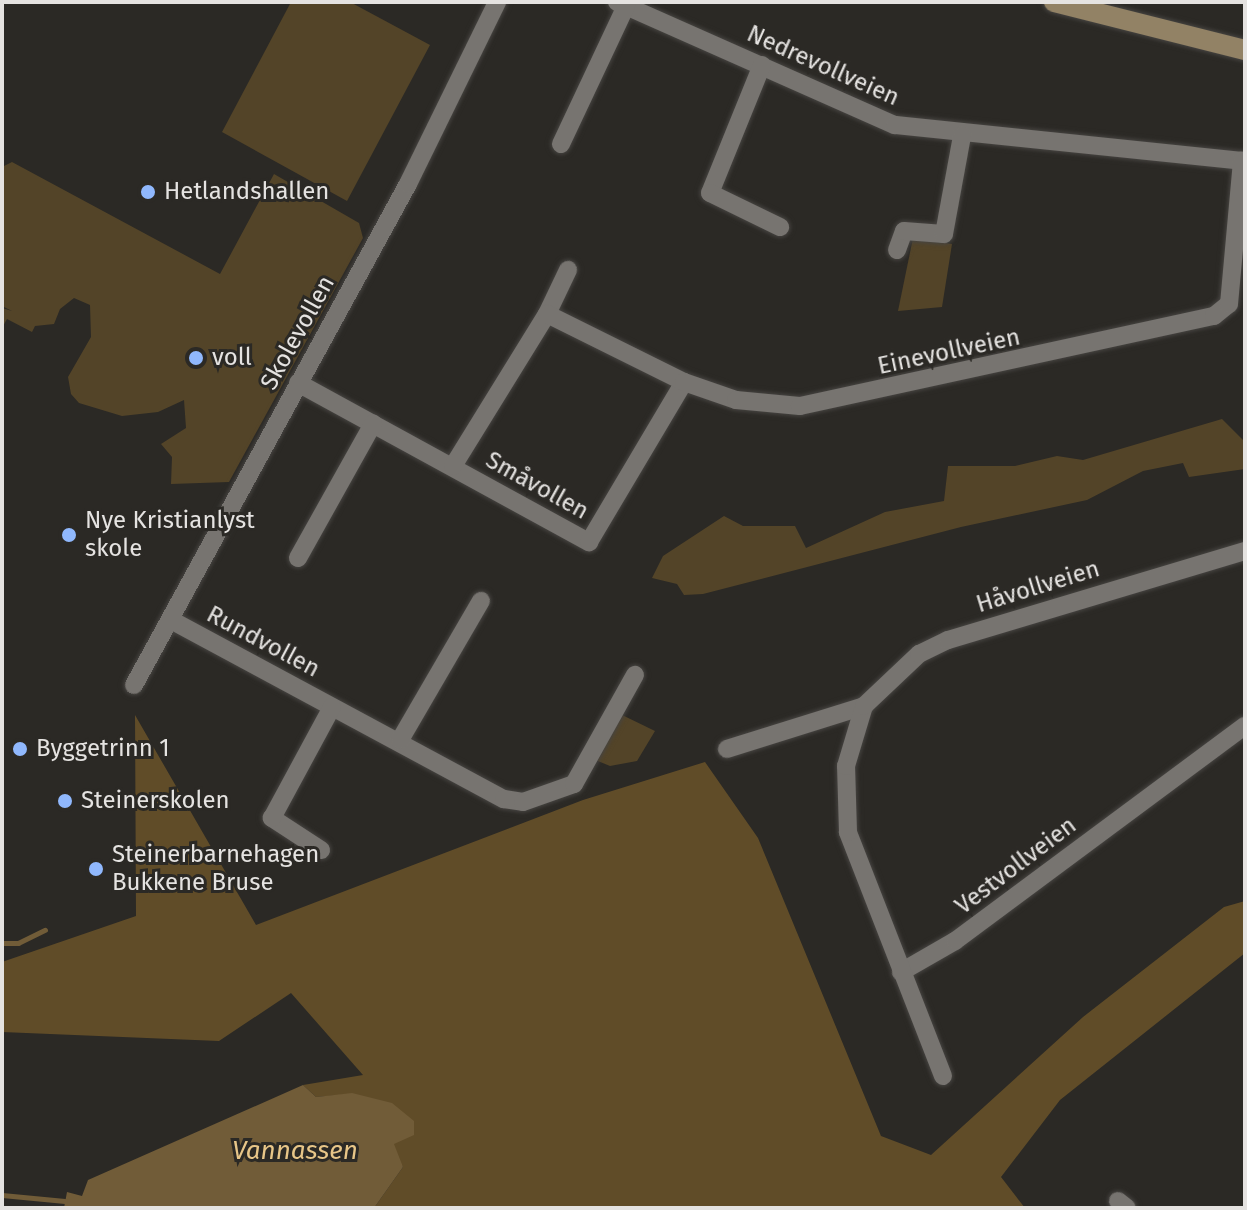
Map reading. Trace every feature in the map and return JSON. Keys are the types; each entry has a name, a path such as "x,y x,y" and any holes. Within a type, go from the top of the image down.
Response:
{"main road":[{"path":"1054,2 1245,50"}],"street":[{"name":"Skolevollen","path":"134,685 415,171 497,2"},
{"name":"Nedrevollveien","path":"561,144 622,4 895,125 962,136 1244,161"},
{"path":"762,65 710,193 780,227"},
{"path":"897,250 904,231 944,234 962,136"},
{"name":"Einevollveien","path":"547,314 684,382 736,400 800,406 1214,316 1229,304 1244,161"},
{"path":"453,466 547,314 568,270"},
{"name":"Småvollen","path":"298,383 589,542 684,382"},
{"path":"298,558 373,424"},
{"name":"Håvollveien","path":"901,972 853,849 845,815 850,743 864,706 906,664 948,640 1245,551"},
{"path":"400,740 481,601"},
{"name":"Rundvollen","path":"171,620 400,740 504,799 545,796 574,784 635,675"},
{"name":"Håvollveien","path":"727,749 864,706"},
{"name":"Rundvollen","path":"321,850 272,818 332,707"},
{"name":"Vestvollveien","path":"901,972 955,941 1245,726"},
{"path":"901,972 943,1076"}],"shaded area":[{"path":"291,2 350,2 430,45 347,201 222,132"},
{"path":"12,162 220,274 274,174 359,223 363,238 229,482 171,484 172,457 161,444 186,428 184,400 158,412 122,416 79,403 71,394 68,377 91,337 90,305 74,298 60,309 54,324 35,326 32,332 7,319 2,328 2,308 12,311 2,306 2,167"},
{"path":"913,238 952,244 942,307 898,311"},
{"path":"1222,419 1245,442 1245,469 1189,477 1183,463 1143,471 1087,500 961,527 703,594 684,595 677,584 652,578 663,556 724,516 743,526 795,526 806,548 885,512 944,501 948,466 1015,466 1057,456 1083,460"},
{"path":"618,713 655,731 637,761 610,766 593,759"},
{"path":"135,715 256,925 583,800 705,762 758,838 881,1136 931,1155 1083,1017 1224,907 1245,901 1245,953 1060,1100 1001,1177 1025,1208 374,1208 403,1167 352,1094 316,1097 303,1085 363,1075 291,993 219,1041 2,1032 2,962 136,916"}],"water":[{"name":"Vannassen","path":"303,1085 316,1097 352,1093 392,1103 414,1121 414,1135 394,1144 403,1167 374,1208 64,1208 67,1192 82,1196 88,1180"}],"waterway":[{"path":"2,943 18,943 45,930"},
{"path":"2,1195 65,1201"}],"place":[{"name":"Hetlandshallen","path":"148,192"},
{"name":"voll","path":"196,358"},
{"name":"Nye Kristianlyst skole","path":"69,535"},
{"name":"Byggetrinn 1","path":"20,749"},
{"name":"Steinerskolen","path":"65,801"},
{"name":"Steinerbarnehagen Bukkene Bruse","path":"96,869"}]}
